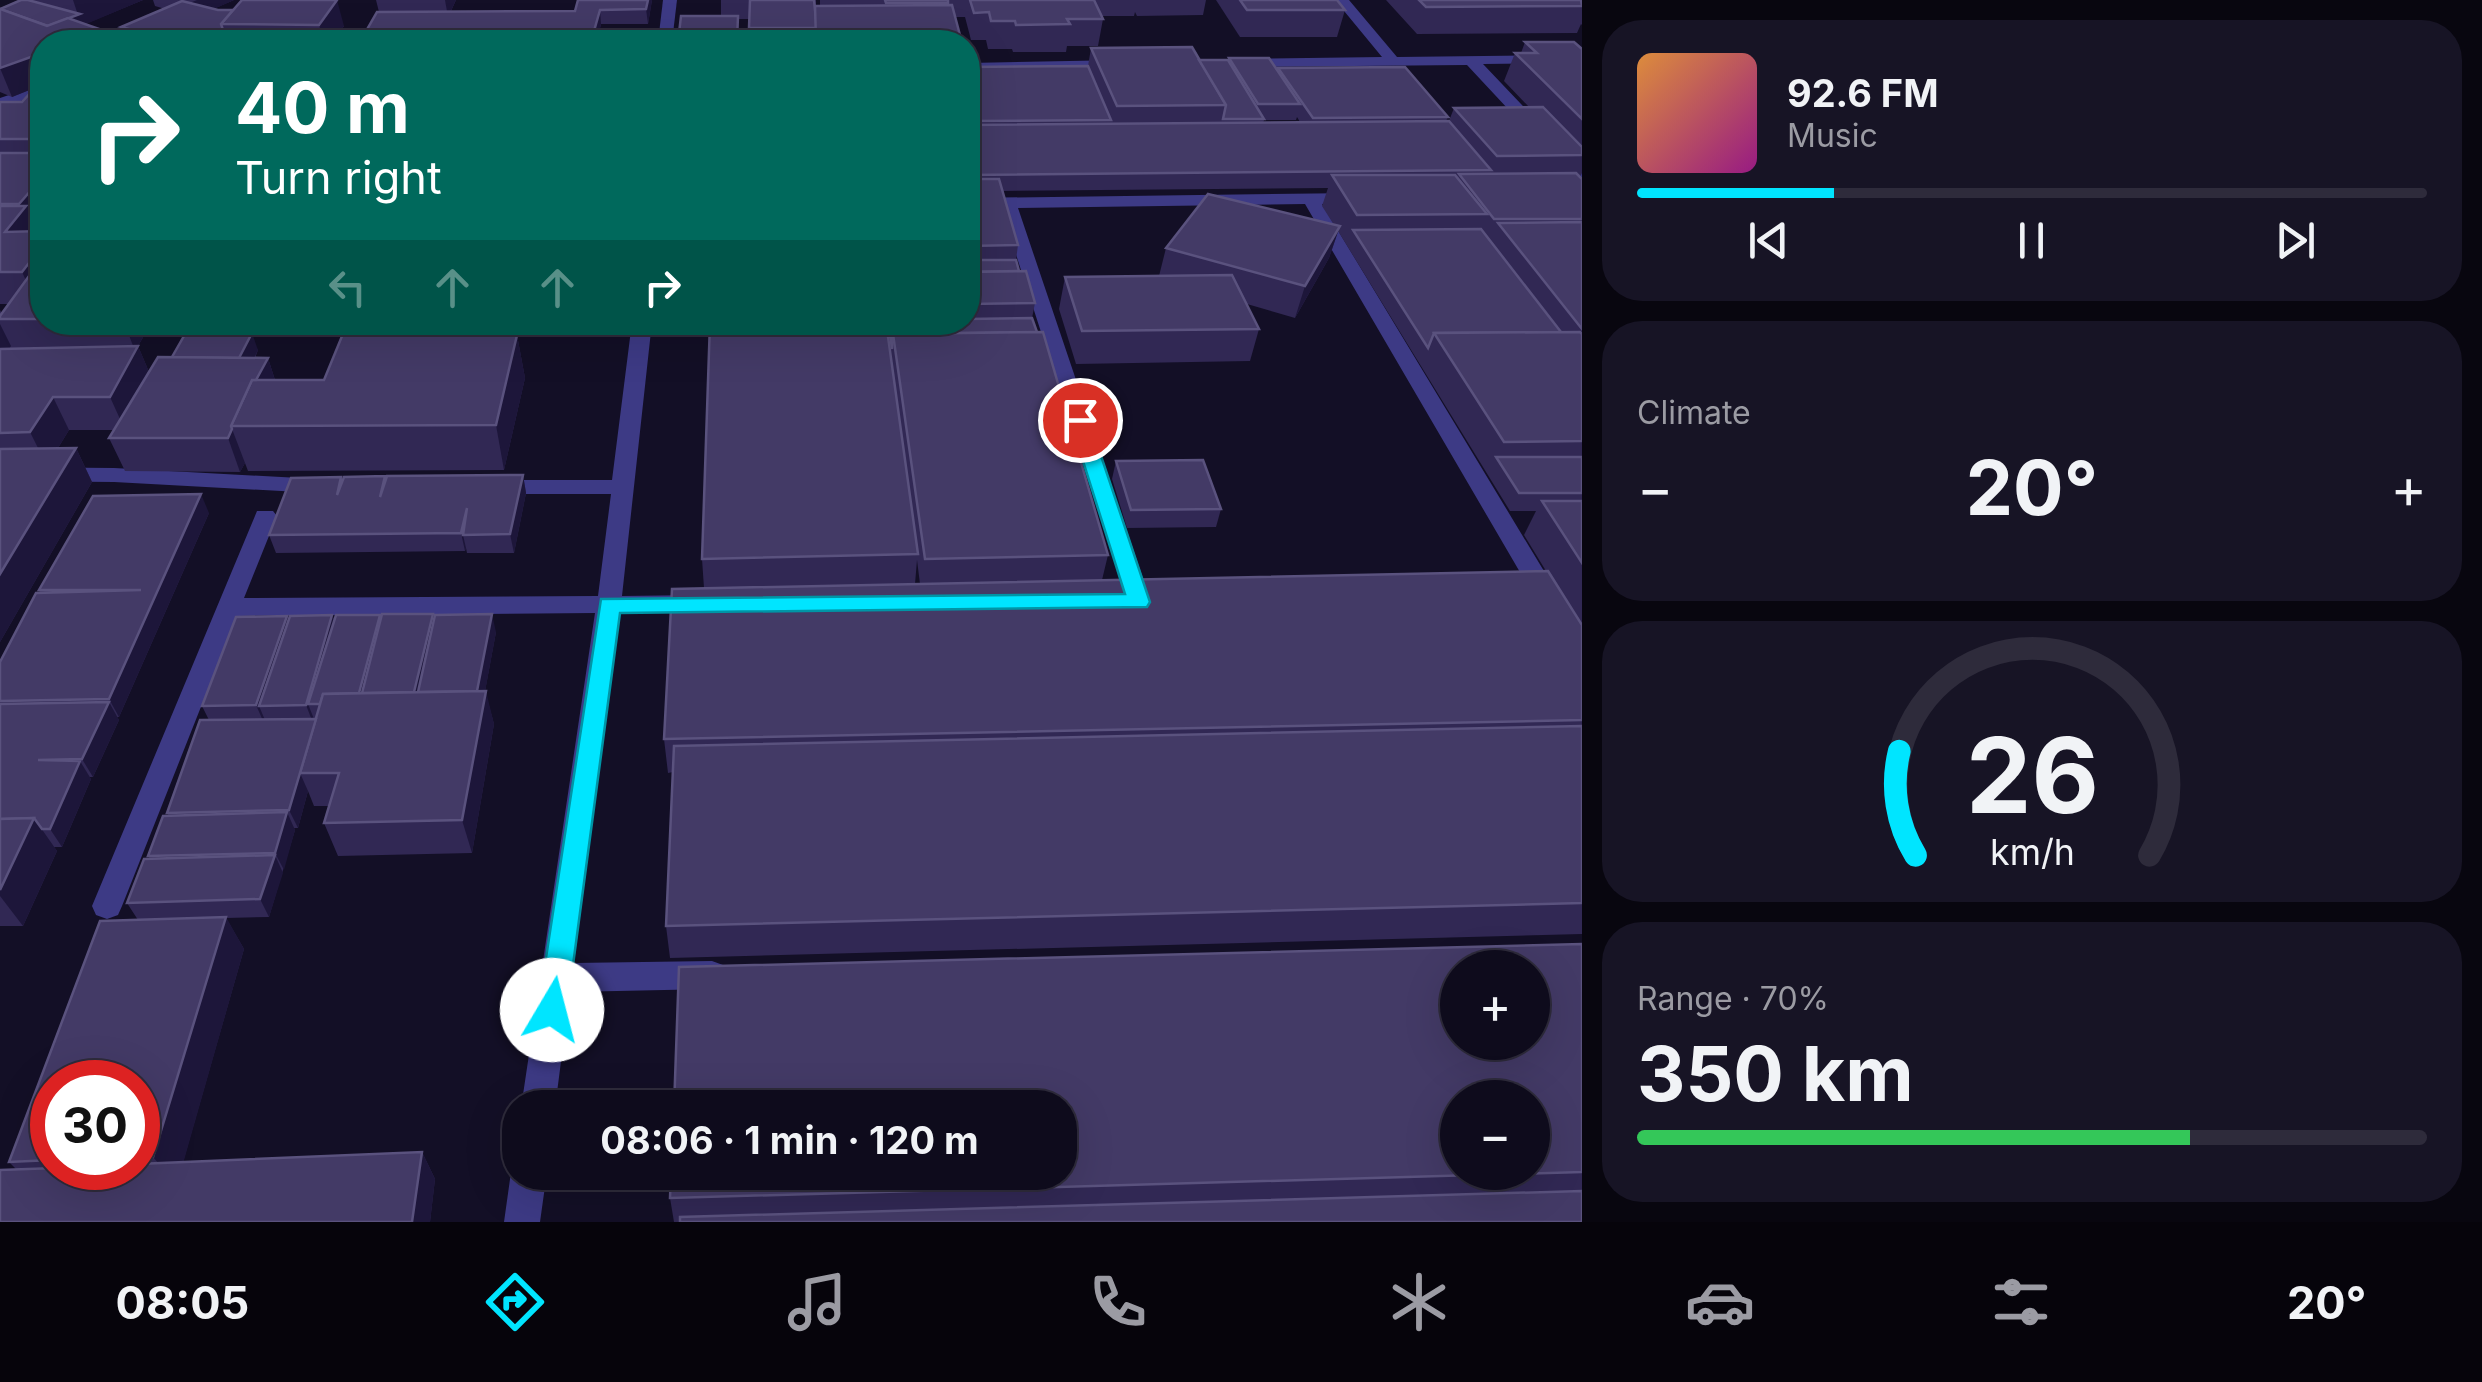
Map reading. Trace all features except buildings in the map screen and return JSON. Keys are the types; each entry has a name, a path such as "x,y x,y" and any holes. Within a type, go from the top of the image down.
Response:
{"street":[{"path":"666,30 670,0"},
{"path":"1342,0 1392,60"},
{"path":"1218,63 1582,59"},
{"path":"1472,60 1582,178"},
{"path":"980,66 1141,64"},
{"path":"0,103 30,93"},
{"path":"980,203 1369,198"},
{"path":"1311,199 1532,592 1582,656"},
{"path":"1008,203 1139,602"},
{"path":"541,1090 609,605 641,335"},
{"path":"0,474 346,486"},
{"path":"465,487 623,487"},
{"path":"107,906 264,516"},
{"path":"228,607 727,604"},
{"path":"557,978 734,974"},
{"path":"522,1222 526,1190"}],"route":[{"path":"552,1010 609,605 1139,602 1080,420"}]}
